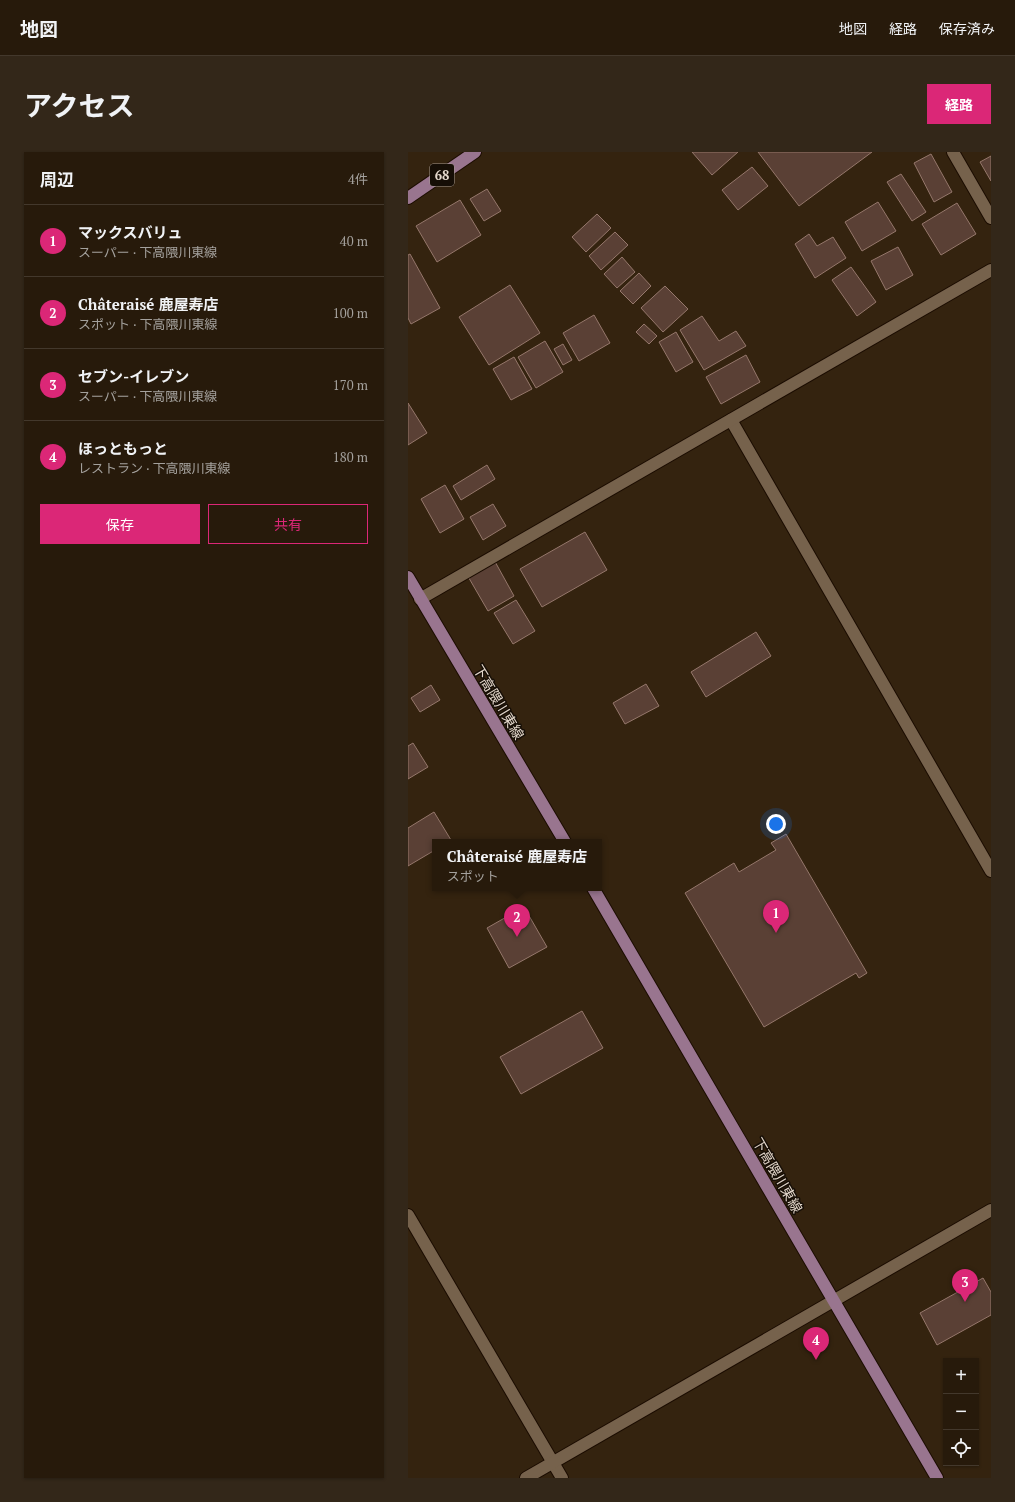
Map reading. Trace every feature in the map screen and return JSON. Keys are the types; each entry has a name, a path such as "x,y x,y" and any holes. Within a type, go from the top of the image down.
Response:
{"main road":[{"name":"68","path":"408,198 475,152"},
{"name":"下高隈川東線","path":"408,577 563,839"},
{"name":"下高隈川東線","path":"595,891 937,1478"}],"street":[{"path":"952,152 991,218"},
{"path":"420,599 991,270"},
{"path":"731,420 991,871"},
{"path":"526,1478 991,1210"},
{"path":"408,1215 562,1478"}],"building":[{"path":"692,152 738,152 712,175"},
{"path":"758,152 872,152 799,206"},
{"path":"931,154 952,192 934,202 914,163"},
{"path":"991,156 991,181 980,162"},
{"path":"752,167 768,186 738,210 722,190"},
{"path":"901,174 926,212 912,221 887,182"},
{"path":"487,189 501,211 484,221 470,199"},
{"path":"460,200 481,235 437,262 416,226"},
{"path":"878,202 896,231 862,251 845,222"},
{"path":"957,203 976,234 941,255 922,224"},
{"path":"597,214 611,228 586,252 572,237"},
{"path":"615,232 628,245 601,270 589,256"},
{"path":"809,234 817,246 833,237 846,258 815,278 795,244"},
{"path":"898,247 913,275 886,290 871,261"},
{"path":"410,254 440,308 411,324 408,318 408,255"},
{"path":"622,257 635,272 617,288 604,274"},
{"path":"851,267 876,302 857,316 832,280"},
{"path":"639,273 651,286 633,304 620,291"},
{"path":"510,285 540,333 489,365 459,317"},
{"path":"665,286 688,309 663,332 641,308"},
{"path":"594,315 610,343 579,361 563,333"},
{"path":"702,316 719,341 736,331 746,346 704,370 680,330"},
{"path":"644,324 657,336 649,344 636,332"},
{"path":"676,332 693,362 676,372 659,342"},
{"path":"545,341 563,372 536,388 518,357"},
{"path":"563,344 572,360 563,365 554,349"},
{"path":"746,355 760,382 721,404 706,377"},
{"path":"514,357 532,389 511,400 493,369"},
{"path":"408,403 427,433 408,445"},
{"path":"487,465 495,479 461,500 453,486"},
{"path":"445,485 464,519 440,533 421,499"},
{"path":"493,504 506,526 483,540 470,517"},
{"path":"585,532 607,570 542,607 520,569"},
{"path":"493,558 514,596 488,611 466,573"},
{"path":"516,600 535,631 513,644 494,613"},
{"path":"756,632 771,656 706,697 691,672"},
{"path":"646,684 659,706 625,724 613,703"},
{"path":"431,685 440,700 420,712 411,698"},
{"path":"413,743 428,767 408,779 408,746"},
{"path":"434,812 450,839 432,839 432,852 408,866 408,828"},
{"path":"786,834 867,973 859,978 856,973 764,1027 685,893 734,863 739,872 776,850 771,843"},
{"path":"524,907 547,947 509,968 487,928"},
{"path":"582,1011 603,1048 521,1094 500,1057"},
{"path":"983,1278 991,1292 991,1315 937,1345 920,1313"}],"place":[{"name":"マックスバリュ","path":"776,933"},
{"name":"Châteraisé 鹿屋寿店","path":"517,937"},
{"name":"セブン-イレブン","path":"965,1302"},
{"name":"ほっともっと","path":"816,1360"}]}
